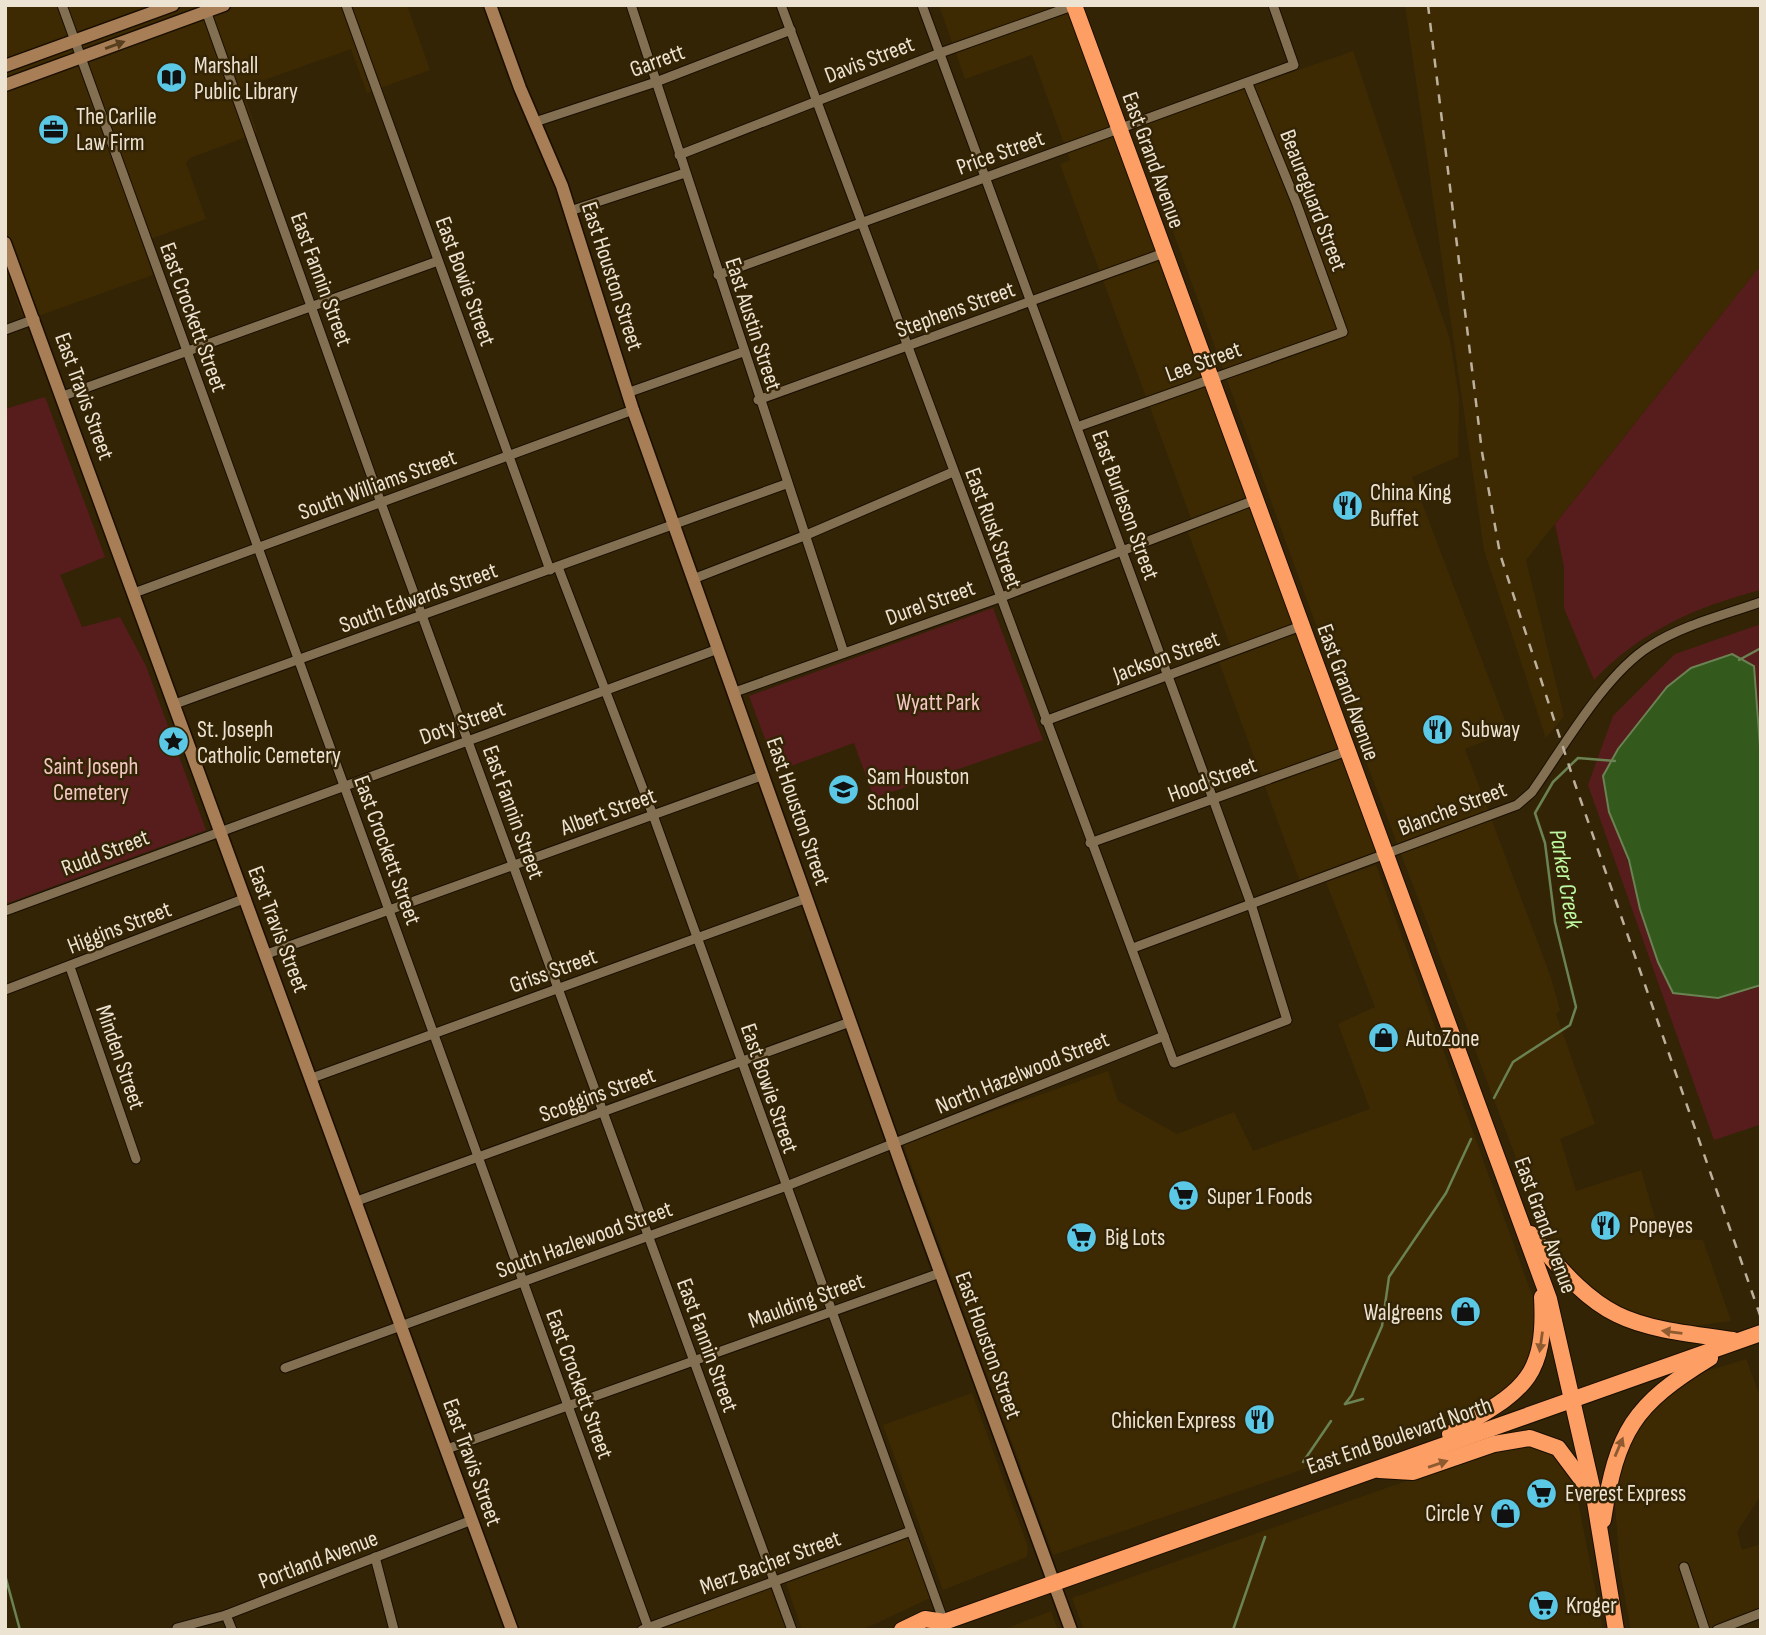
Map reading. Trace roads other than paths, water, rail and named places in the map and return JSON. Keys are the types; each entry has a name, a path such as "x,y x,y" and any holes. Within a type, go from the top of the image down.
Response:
{"highway":[{"name":"East Grand Avenue","path":"1074,5 1540,1274 1573,1398 1594,1496 1616,1630"},
{"path":"1522,1222 1571,1283 1611,1313 1645,1327 1739,1341"},
{"path":"1424,1450 1509,1397 1528,1378 1537,1360 1542,1340 1540,1274"},
{"name":"East End Boulevard North","path":"902,1630 925,1619 942,1626 1053,1581 1761,1333"},
{"path":"1600,1537 1614,1459 1636,1415 1680,1376 1739,1341"},
{"path":"1371,1469 1413,1472 1493,1444 1530,1438 1558,1448 1594,1496"}],"street":[{"name":"East Crockett Street","path":"62,5 646,1629"},
{"path":"5,66 173,5"},
{"path":"5,85 206,8 224,5"},
{"name":"East Bowie Street","path":"346,5 508,456 606,690 653,815 784,1187 911,1531 942,1626"},
{"name":"East Houston Street","path":"490,5 570,211 627,393 692,579 735,692 940,1273 1071,1630"},
{"name":"East Austin Street","path":"631,5 758,400 844,653"},
{"name":"East Rusk Street","path":"781,5 1119,922 1133,948 1174,1063"},
{"name":"East Burleson Street","path":"922,5 1251,904 1287,1020 1174,1063"},
{"name":"Davis Street","path":"679,155 804,108 816,100 1074,5"},
{"name":"Price Street","path":"718,275 1294,65 1273,5"},
{"name":"East Fannin Street","path":"206,8 381,503 793,1630"},
{"name":"Garrett","path":"535,122 656,82 791,30"},
{"name":"Beaureguard Street","path":"1248,84 1296,202 1343,332"},
{"path":"570,211 685,173"},
{"name":"East Travis Street","path":"5,243 512,1630"},
{"name":"Stephens Street","path":"758,400 1164,253"},
{"path":"63,396 438,261"},
{"path":"5,330 35,319"},
{"name":"Lee Street","path":"1077,427 1343,332"},
{"path":"627,393 743,352"},
{"name":"South Williams Street","path":"134,593 633,410"},
{"path":"692,579 804,536 953,472"},
{"name":"South Edwards Street","path":"175,704 786,484"},
{"name":"Durel Street","path":"735,692 999,598 1255,500"},
{"name":"Blanche Street","path":"1133,948 1517,805 1531,792 1616,676 1638,655 1675,633 1761,601"},
{"name":"Jackson Street","path":"1045,721 1301,626"},
{"name":"Doty Street","path":"219,830 719,649"},
{"name":"Hood Street","path":"1090,843 1347,751"},
{"name":"Albert Street","path":"267,954 764,775"},
{"name":"Rudd Street","path":"5,911 219,830"},
{"name":"Higgins Street","path":"5,990 70,968 246,898"},
{"name":"Griss Street","path":"312,1078 807,898"},
{"name":"Minden Street","path":"70,968 136,1159"},
{"name":"Scoggins Street","path":"357,1201 850,1022"},
{"name":"North Hazelwood Street","path":"893,1142 1164,1036"},
{"name":"South Hazlewood Street","path":"285,1368 784,1187 893,1142"},
{"name":"Maulding Street","path":"447,1449 940,1273"},
{"name":"Portland Avenue","path":"177,1628 226,1615 472,1520"},
{"name":"Merz Bacher Street","path":"646,1629 911,1531"},
{"path":"375,1558 394,1630"},
{"path":"1684,1567 1705,1630"},
{"path":"1717,1630 1761,1613"},
{"path":"226,1615 232,1630"}],"waterway":[{"name":"Parker Creek","path":"1739,660 1761,648"},
{"name":"Parker Creek","path":"1494,1098 1513,1062 1570,1025 1576,1007 1555,922 1545,843 1535,813 1553,782 1578,758 1615,761"},
{"name":"Parker Creek","path":"1345,1404 1352,1395 1382,1326 1389,1277 1446,1193 1471,1139"},
{"path":"1345,1404 1363,1399"},
{"name":"Parker Creek","path":"1303,1462 1331,1421"},
{"name":"Parker Creek","path":"1233,1630 1265,1537"},
{"path":"5,1575 20,1630"}],"railway":[{"path":"1428,5 1482,452 1500,554 1575,784 1761,1318"}],"place":[{"name":"Marshall Public Library","path":"171,78"},
{"name":"The Carlile Law Firm","path":"53,129"},
{"name":"China King Buffet","path":"1347,505"},
{"name":"Subway","path":"1438,729"},
{"name":"St. Joseph Catholic Cemetery","path":"174,742"},
{"name":"Sam Houston School","path":"844,789"},
{"name":"AutoZone","path":"1383,1038"},
{"name":"Super 1 Foods","path":"1184,1196"},
{"name":"Popeyes","path":"1606,1225"},
{"name":"Big Lots","path":"1082,1237"},
{"name":"Walgreens","path":"1466,1312"},
{"name":"Chicken Express","path":"1259,1420"},
{"name":"Everest Express","path":"1542,1493"},
{"name":"Circle Y","path":"1506,1513"},
{"name":"Kroger","path":"1543,1605"}],"park label":[{"name":"Wyatt Park","path":"938,702"},
{"name":"Saint Joseph Cemetery","path":"91,779"}]}
